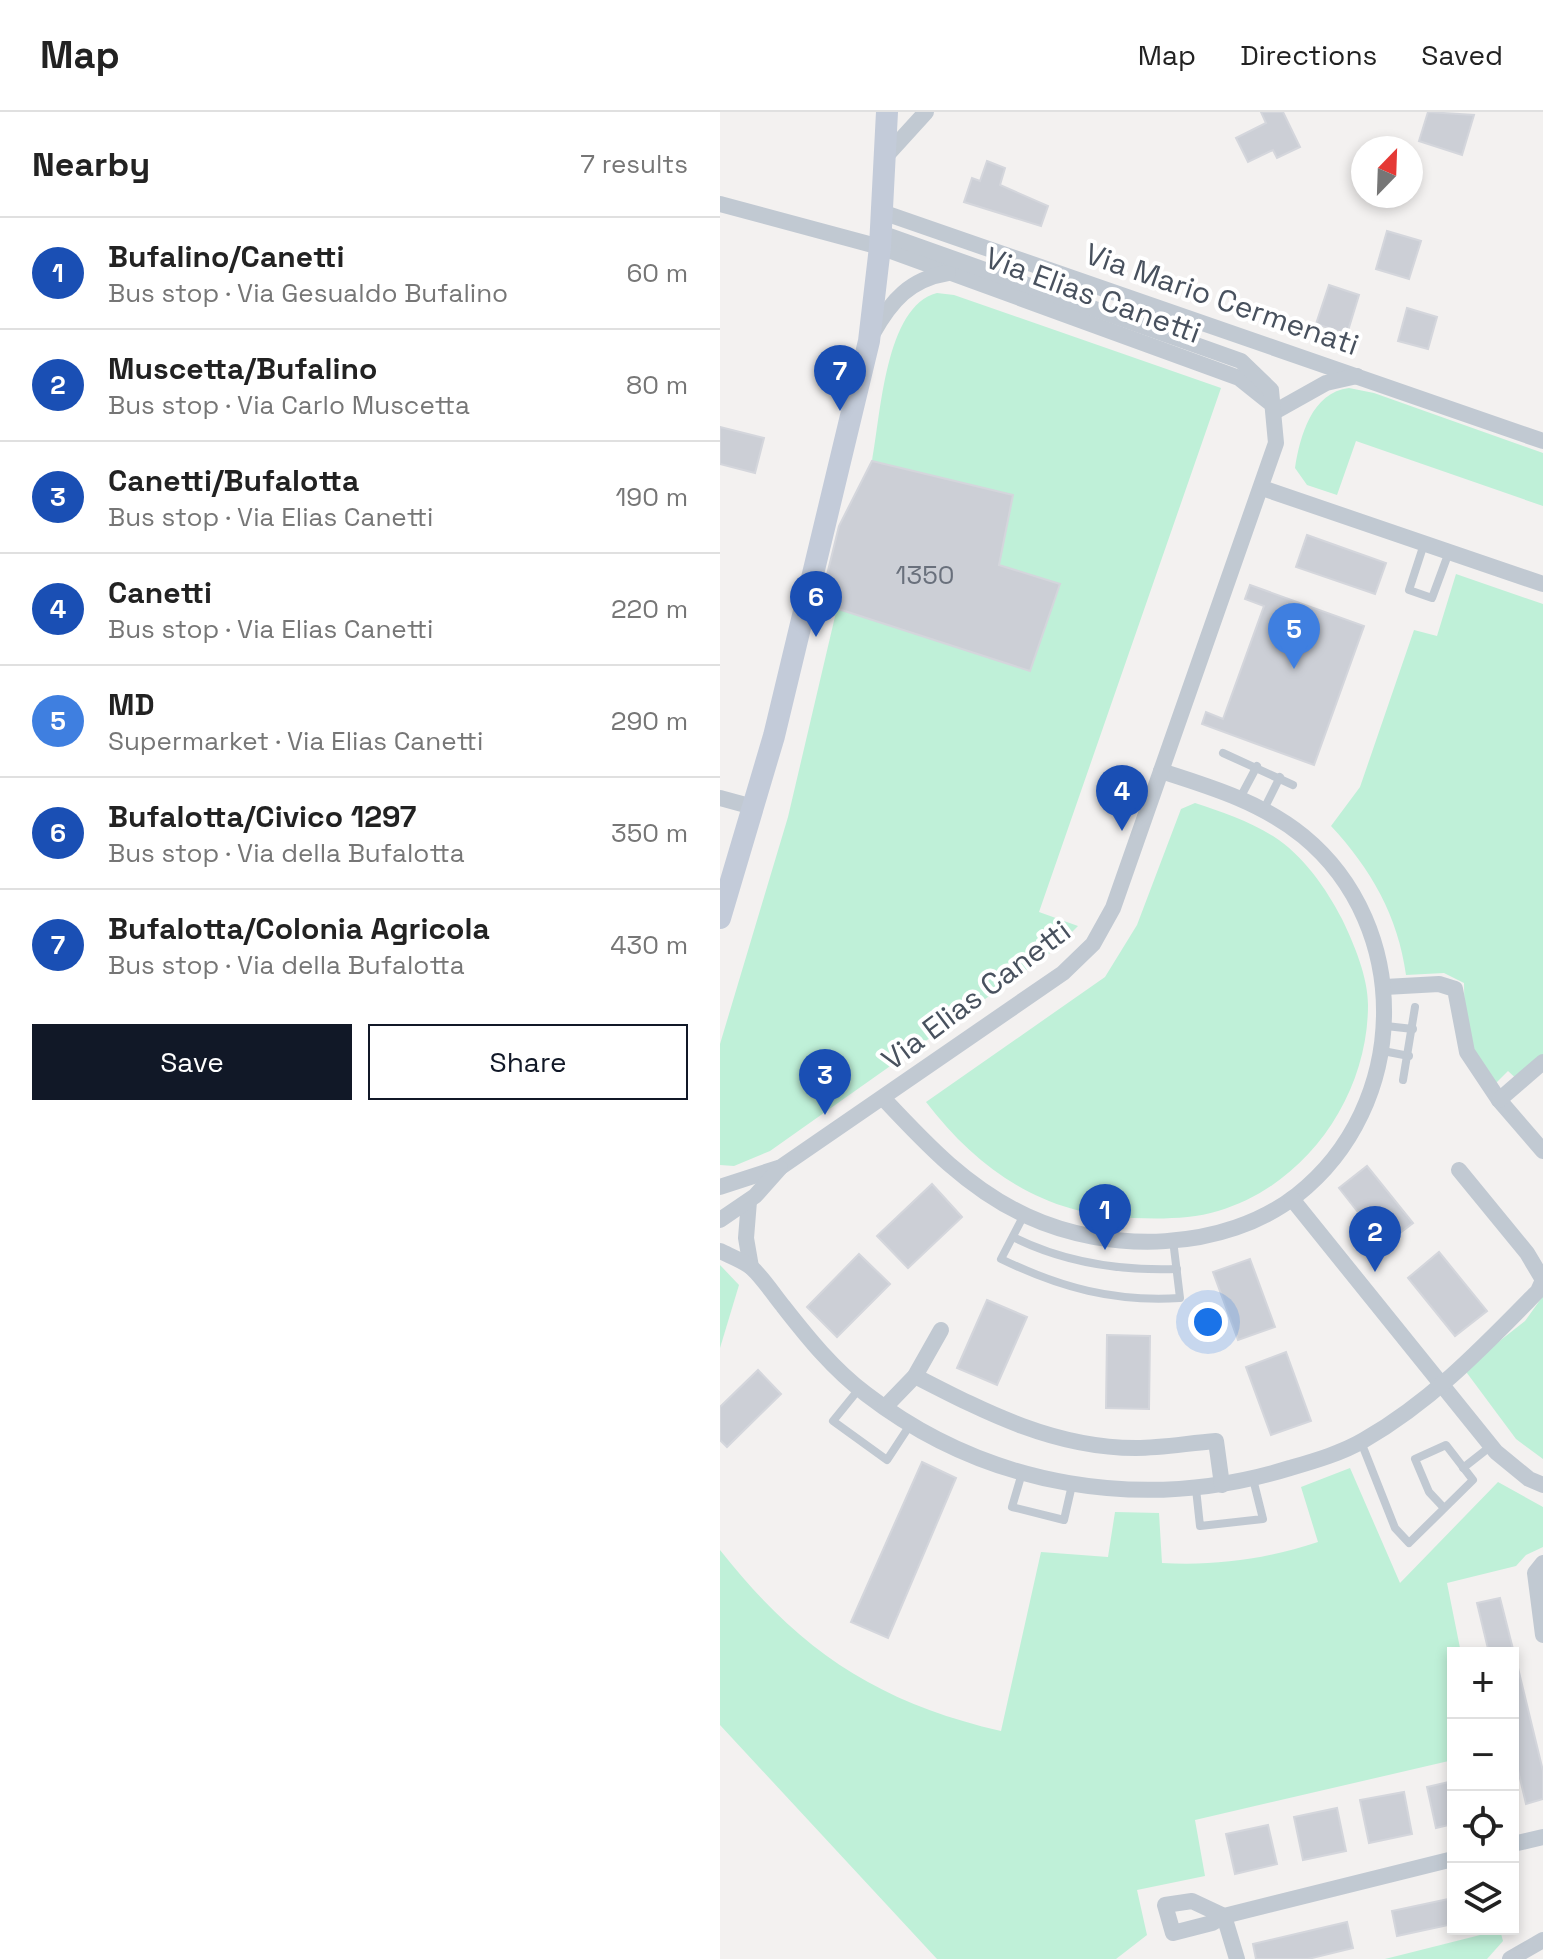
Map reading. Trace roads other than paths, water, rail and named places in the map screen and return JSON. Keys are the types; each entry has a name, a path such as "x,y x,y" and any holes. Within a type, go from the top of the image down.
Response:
{"street":[{"path":"720,918 819,558 869,341 881,231 887,112"},
{"path":"886,156 926,112"},
{"path":"720,204 881,231"},
{"name":"Via Elias Canetti","path":"781,1167 1063,973 1085,953 1110,917 1276,443 1276,411 1271,390 1241,361 950,273 881,231"},
{"name":"Via Elias Canetti","path":"881,231 1122,326 1249,382 1276,411"},
{"name":"Via Mario Cermenati","path":"881,231 1278,346 1543,441"},
{"path":"869,341 901,293 920,281 950,273"},
{"path":"1241,361 1278,346"},
{"path":"1302,393 1306,379 1305,356"},
{"path":"1276,411 1302,393 1359,375"},
{"path":"1262,488 1543,584"},
{"path":"883,1098 955,1172 1024,1215 1096,1236 1173,1240 1230,1230 1292,1199 1324,1170 1351,1133 1374,1084 1383,1051 1385,987 1371,932 1341,879 1305,837 1264,809 1240,798 1161,771"},
{"path":"720,798 753,807"},
{"path":"1385,987 1439,984 1455,989 1467,1052 1499,1100 1543,1151"},
{"path":"1499,1100 1543,1062"},
{"path":"721,1187 781,1167"},
{"path":"722,1218 749,1201 781,1167"},
{"path":"720,1251 751,1267 824,1357 859,1388 910,1425 1023,1472 1072,1485 1118,1491 1196,1489 1253,1479 1361,1442 1444,1387 1538,1291 1543,1280 1527,1253 1459,1170"},
{"path":"1292,1199 1491,1446 1529,1479 1543,1485"},
{"path":"749,1201 746,1238 751,1267"},
{"path":"885,1407 915,1376 941,1330"},
{"path":"915,1376 1010,1424 1083,1442 1135,1448 1216,1441 1222,1485"},
{"path":"1543,1563 1535,1573 1543,1635"},
{"path":"1519,1843 1543,1837"},
{"path":"1237,1959 1224,1916 1447,1860"},
{"path":"1510,1959 1543,1940"}],"lane":[{"path":"1424,544 1409,590 1432,598 1449,552"},
{"path":"1223,753 1293,785"},
{"path":"1240,798 1257,766"},
{"path":"1264,809 1280,777"},
{"path":"1403,1080 1415,1007"},
{"path":"1386,1026 1413,1029"},
{"path":"1383,1051 1409,1056"},
{"path":"1024,1215 1001,1259 1044,1279 1107,1297 1142,1300 1180,1298 1173,1240"},
{"path":"1013,1237 1087,1263 1141,1270 1177,1269"},
{"path":"859,1388 833,1421 887,1460 910,1425"},
{"path":"1361,1442 1395,1528 1409,1543 1473,1480 1446,1445 1415,1459 1429,1492 1444,1508"},
{"path":"1463,1468 1491,1446"},
{"path":"1023,1472 1012,1507 1047,1517 1064,1520 1072,1485"},
{"path":"1196,1489 1200,1526 1263,1519 1253,1479"}],"place":[{"name":"Bufalotta/Colonia Agricola","path":"840,411"},
{"name":"Bufalotta/Civico 1297","path":"816,637"},
{"name":"MD","path":"1294,669"},
{"name":"Canetti","path":"1122,831"},
{"name":"Canetti/Bufalotta","path":"825,1115"},
{"name":"Bufalino/Canetti","path":"1105,1250"},
{"name":"Muscetta/Bufalino","path":"1375,1272"}]}
